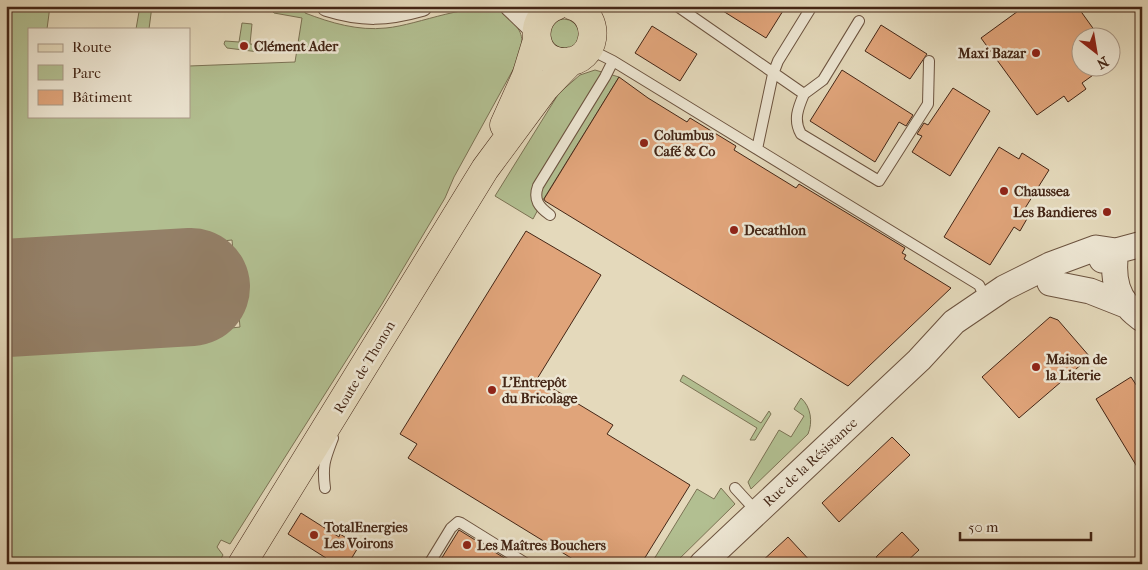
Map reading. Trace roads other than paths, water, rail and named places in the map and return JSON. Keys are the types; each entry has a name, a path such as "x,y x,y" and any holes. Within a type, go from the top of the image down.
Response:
{"main road":[{"name":"Route de Thonon","path":"485,169 526,76 536,36 537,24 543,14 555,6"},
{"name":"Route de Thonon","path":"242,564 485,169 551,81 585,29"},
{"path":"536,36 540,49 550,58 562,62 585,29"}],"street":[{"path":"327,6 359,14 398,13 422,6"},
{"path":"510,6 536,36"},
{"name":"Rue de la Résistance","path":"918,360 954,340 1006,305 1050,283 1096,265 1116,251 1142,244"},
{"name":"Rue de la Résistance","path":"702,564 918,360 954,322 986,299 1035,272 1096,248 1116,251"},
{"path":"1116,251 1114,265 1115,280 1120,294 1135,313"},
{"path":"1050,283 1090,291 1135,313"}],"lane":[{"path":"677,6 804,94"},
{"path":"757,150 773,74 778,61 812,6"},
{"path":"860,21 823,80 804,94 796,119 801,134 879,181 928,104 929,61"},
{"path":"585,29 613,61 979,285 986,299"},
{"path":"550,215 538,204 536,195 538,186 613,61"},
{"path":"324,488 324,461 361,372"},
{"path":"735,488 757,512"},
{"path":"429,564 452,528 458,522 527,564"}],"place":[{"name":"Clément Ader","path":"244,46"},
{"name":"Maxi Bazar","path":"1036,53"},
{"name":"Columbus Café & Co","path":"644,143"},
{"name":"Chaussea","path":"1004,191"},
{"name":"Les Bandieres","path":"1107,212"},
{"name":"Decathlon","path":"734,230"},
{"name":"Maison de la Literie","path":"1036,367"},
{"name":"L'Entrepôt du Bricolage","path":"492,390"},
{"name":"TotalEnergies Les Voirons","path":"314,535"},
{"name":"Les Maîtres Bouchers","path":"467,545"}]}
